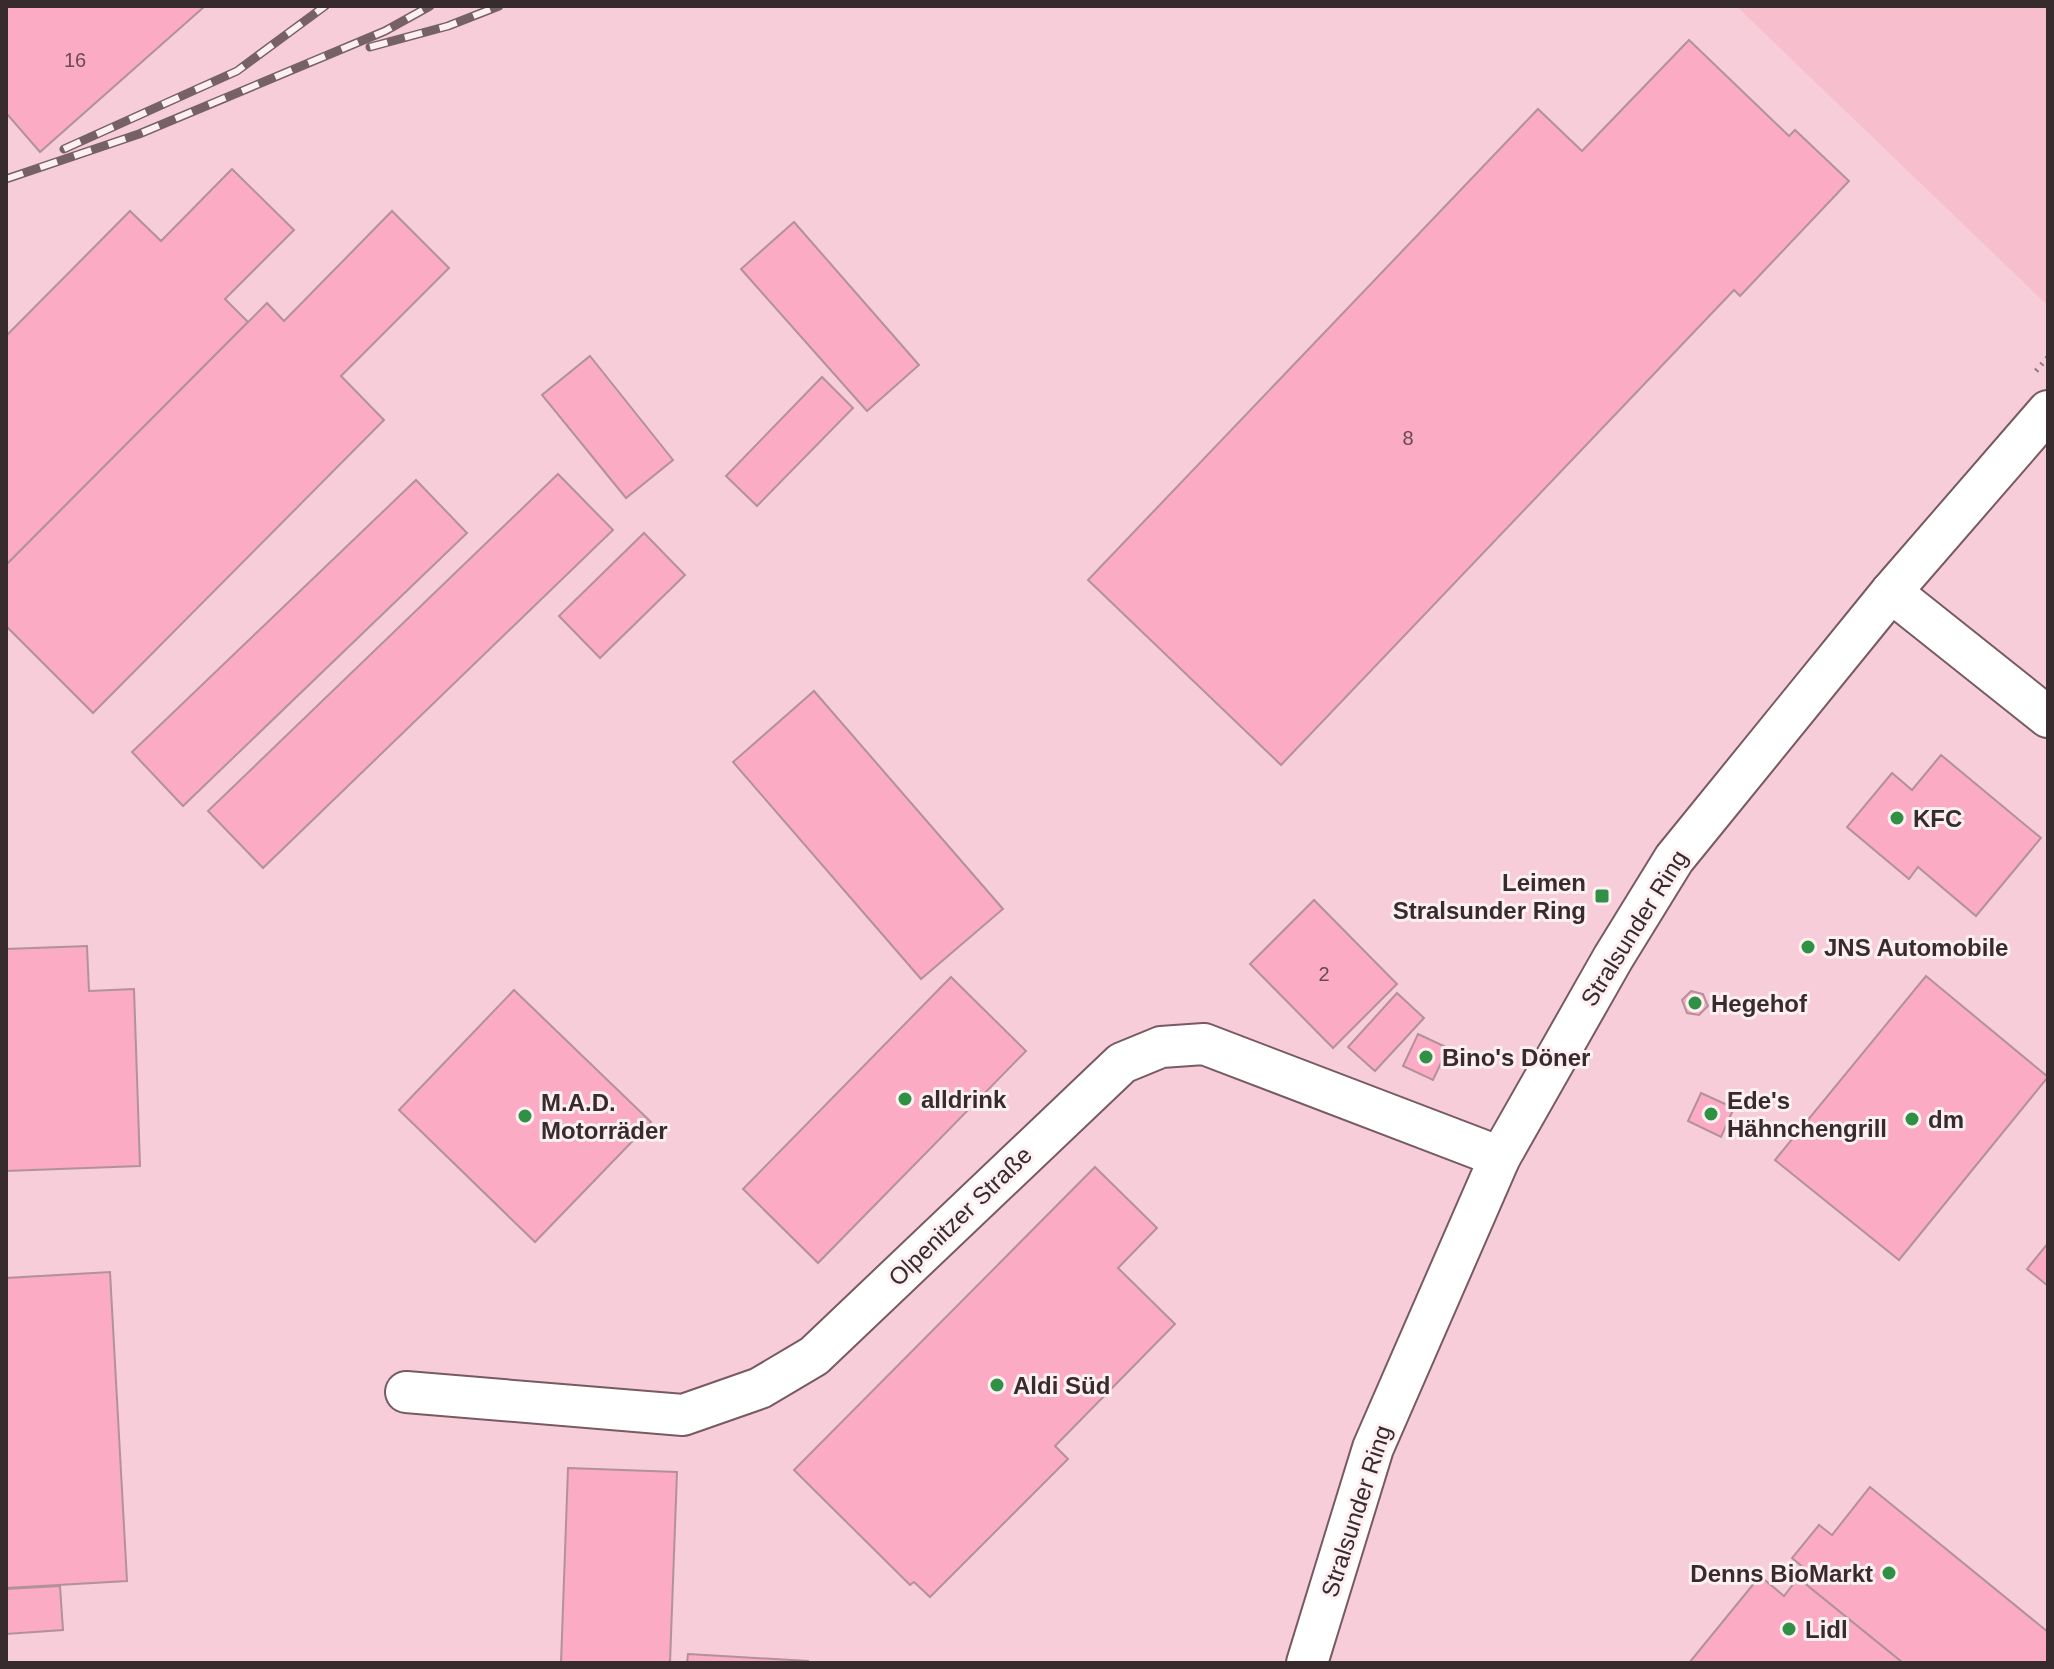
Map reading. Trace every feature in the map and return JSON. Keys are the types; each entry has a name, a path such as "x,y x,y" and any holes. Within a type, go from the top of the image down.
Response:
{"street":[{"name":"Stralsunder Ring","path":"1307,1663 1373,1448 1500,1157 1613,958 1674,859 1891,592 2048,411"},
{"path":"1891,592 2048,717"},
{"name":"Olpenitzer Straße","path":"406,1392 683,1415 760,1388 814,1356 1122,1063 1161,1047 1204,1044 1500,1157"}],"shaded area":[{"path":"6,6 1736,6 2048,306 2048,1663 6,1663"},
{"path":"1736,6 2048,6 2048,306"}],"building":[{"path":"6,6 205,6 40,152 6,113"},
{"path":"1689,40 1789,136 1795,130 1849,181 1740,296 1734,290 1281,765 1088,580 1538,109 1582,151"},
{"path":"232,169 294,230 225,299 248,322 6,565 6,336 130,211 161,241"},
{"path":"392,211 449,268 341,376 384,420 93,713 6,626 6,565 267,303 284,321"},
{"path":"794,222 919,365 867,411 741,269"},
{"path":"590,356 673,460 626,498 542,395"},
{"path":"822,377 853,408 757,506 726,476"},
{"path":"558,474 613,530 263,868 208,811"},
{"path":"416,480 467,533 183,806 132,752"},
{"path":"644,533 685,575 600,658 559,616"},
{"path":"814,691 1003,909 921,979 733,762"},
{"path":"1941,755 2041,838 1976,916 1918,867 1909,879 1847,827 1892,773 1912,790"},
{"path":"1314,900 1397,984 1333,1048 1250,964"},
{"path":"87,946 89,991 134,989 140,1166 6,1171 6,949"},
{"name":"dm","path":"1926,976 2048,1077 1899,1260 1775,1160"},
{"name":"alldrink","path":"951,977 1026,1051 818,1263 743,1189"},
{"name":"M.A.D. Motorräder","path":"514,990 651,1122 535,1242 399,1110"},
{"name":"Hegehof","path":"1691,991 1703,994 1708,1006 1699,1015 1687,1013 1682,1000"},
{"path":"1397,993 1424,1018 1375,1071 1348,1047"},
{"name":"Bino's Döner","path":"1418,1034 1448,1048 1433,1080 1403,1066"},
{"name":"Ede's Hähnchengrill","path":"1701,1093 1734,1108 1721,1137 1688,1121"},
{"name":"Aldi Süd","path":"1095,1167 1157,1228 1118,1268 1175,1324 1055,1446 1068,1459 930,1597 914,1582 910,1585 794,1470"},
{"path":"2048,1243 2048,1286 2027,1269"},
{"path":"110,1272 127,1581 6,1588 6,1278"},
{"path":"568,1468 677,1472 670,1663 561,1663"},
{"name":"Denns BioMarkt","path":"1870,1487 2048,1632 2048,1663 1903,1663 1798,1578 1805,1569 1792,1558 1819,1525 1832,1535"},
{"name":"Lidl","path":"1760,1576 1784,1596 1798,1578 1903,1663 1689,1663"},
{"path":"60,1586 63,1630 6,1634 6,1589"},
{"path":"688,1654 808,1661 808,1663 687,1663"}],"railway":[{"path":"64,149 237,71 325,6"},
{"path":"6,179 139,134 385,31 430,6"},
{"path":"370,47 448,26 499,6"}],"place":[{"name":"KFC","path":"1897,818"},
{"name":"Leimen Stralsunder Ring","path":"1602,896"},
{"name":"JNS Automobile","path":"1808,947"},
{"name":"Hegehof","path":"1695,1003"},
{"name":"Bino's Döner","path":"1426,1057"},
{"name":"alldrink","path":"905,1099"},
{"name":"Ede's Hähnchengrill","path":"1711,1114"},
{"name":"M.A.D. Motorräder","path":"525,1116"},
{"name":"dm","path":"1912,1119"},
{"name":"Aldi Süd","path":"997,1385"},
{"name":"Denns BioMarkt","path":"1889,1573"},
{"name":"Lidl","path":"1789,1629"}]}
